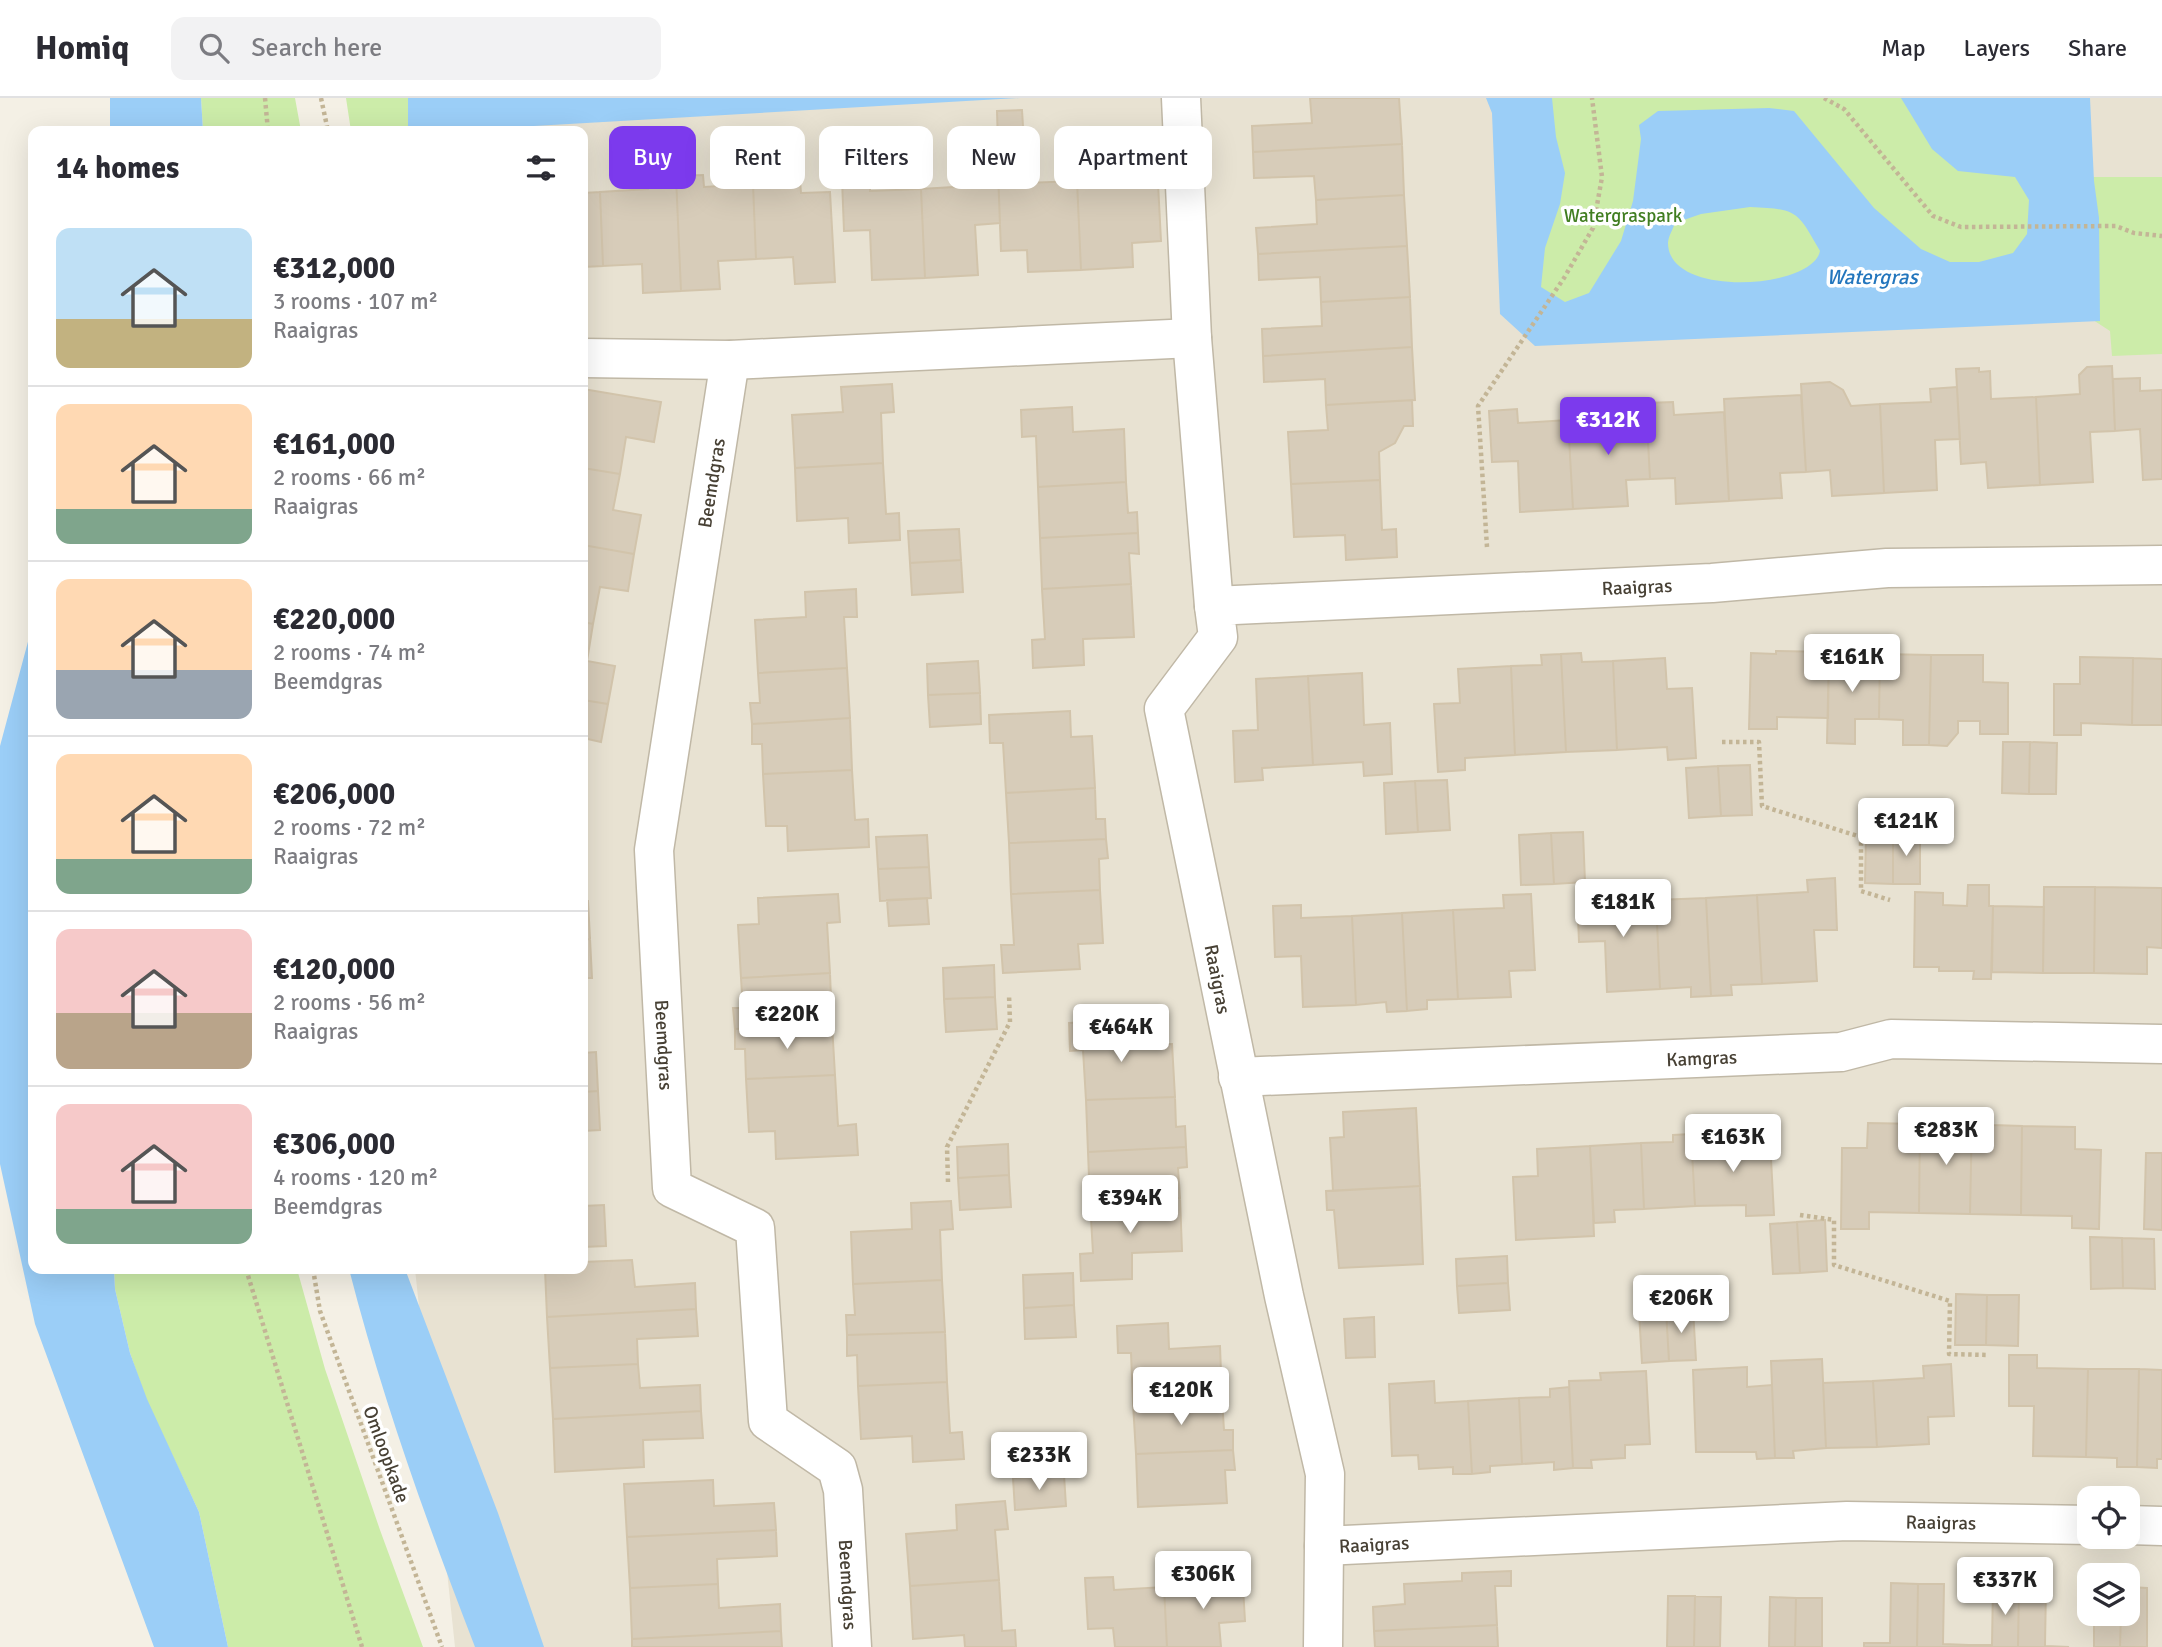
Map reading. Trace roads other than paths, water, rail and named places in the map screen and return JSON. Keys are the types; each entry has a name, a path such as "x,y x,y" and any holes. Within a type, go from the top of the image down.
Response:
{"street":[{"path":"1181,98 1192,338 1214,606"},
{"path":"588,358 730,360 1192,338"},
{"name":"Beemdgras","path":"730,360 654,850 672,1188 755,1228 768,1421 836,1468 843,1490 852,1647"},
{"name":"Raaigras","path":"2077,1525 1846,1521 1324,1546 1325,1474 1284,1296 1164,709 1218,637 1214,606 1712,583 1887,568 2162,565"},
{"name":"Kamgras","path":"1238,1077 1841,1052 1891,1039 2162,1044"},
{"path":"2140,1525 2162,1526"},
{"path":"1324,1546 1324,1647"}],"water":[{"path":"110,98 201,98 203,126 110,126"},
{"path":"408,98 1020,98 534,126 408,126"},
{"name":"Watergras","path":"1486,98 1552,98 1556,137 1565,173 1560,204 1545,248 1541,287 1565,302 1589,293 1621,241 1633,201 1641,139 1639,125 1658,111 1769,108 1794,111 1874,208 1921,249 1950,262 1979,262 2013,253 2027,234 2029,200 2015,177 1958,171 1932,149 1901,98 2090,98 2094,181 2099,218 2100,321 1535,346 1500,314 1492,113","holes":["1750,207 1787,211 1800,220 1820,251 1811,264 1793,274 1769,280 1741,282 1714,280 1691,273 1674,261 1668,243 1675,223 1701,214"]},
{"path":"28,642 28,1274 114,1274 115,1289 130,1353 147,1399 199,1512 228,1647 154,1647 35,1324 0,1164 0,746"},
{"path":"350,1274 407,1274 498,1513 544,1647 475,1647 406,1460"}],"park label":[{"name":"Watergraspark","path":"1623,215"}]}
